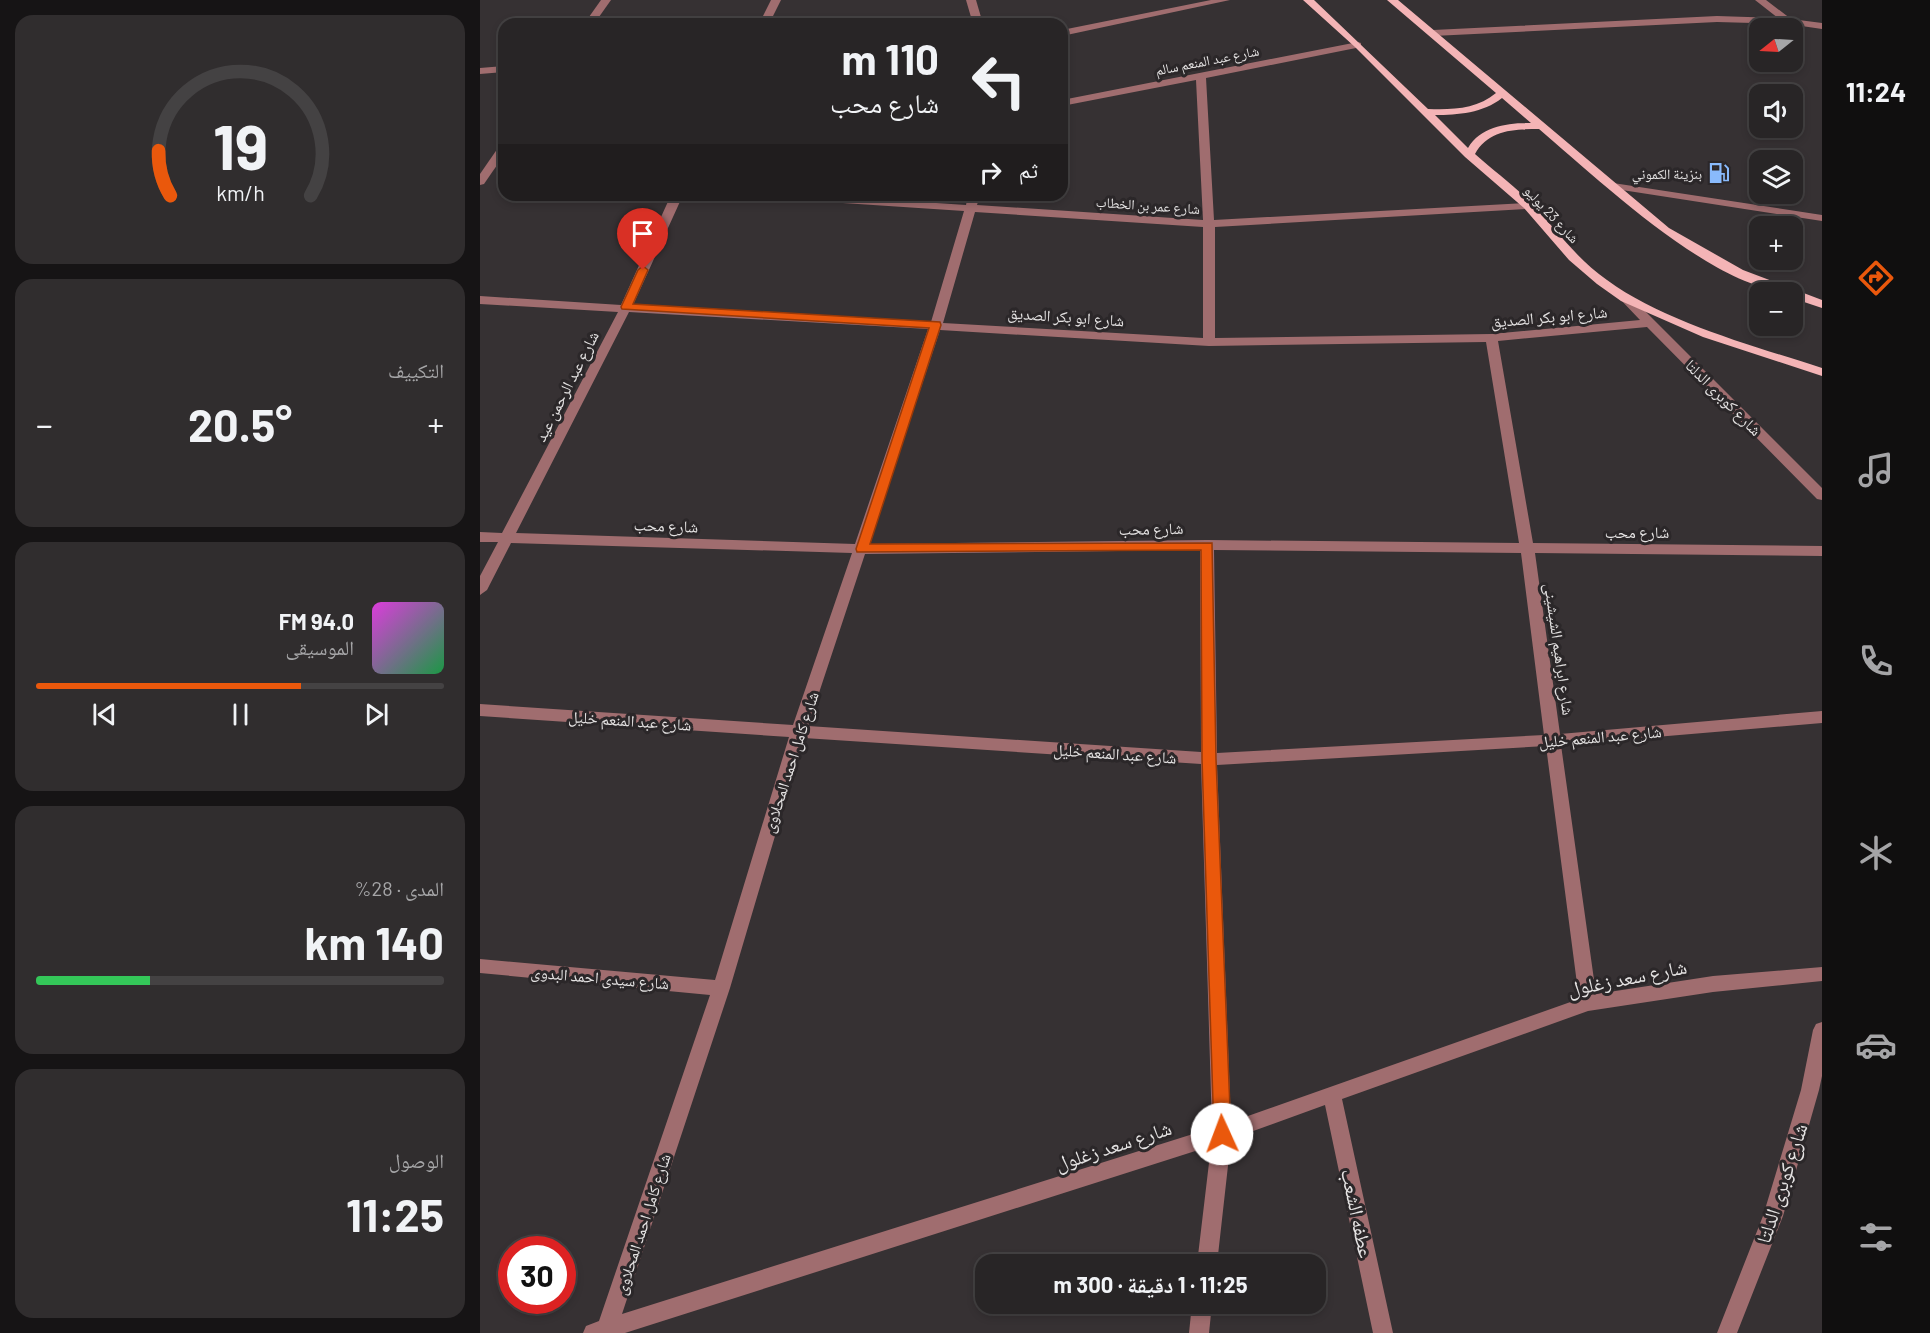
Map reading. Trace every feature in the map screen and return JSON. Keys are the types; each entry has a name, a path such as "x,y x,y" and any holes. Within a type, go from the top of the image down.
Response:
{"main road":[{"name":"شارع 23 يوليو","path":"1308,0 1358,45 1469,155 1528,206 1573,258 1625,298 1707,334 1822,372"},
{"path":"1392,0 1665,230 1707,257 1757,282"},
{"path":"1427,112 1474,109 1496,99 1503,92"},
{"path":"1469,155 1480,138 1492,132 1523,125 1542,126"},
{"path":"1803,298 1822,304"}],"street":[{"path":"593,18 606,0"},
{"path":"767,18 776,0"},
{"path":"971,0 976,18"},
{"path":"1068,32 1225,0"},
{"path":"1765,1 1785,18"},
{"path":"1433,33 1707,20 1749,21"},
{"path":"1803,23 1822,26"},
{"name":"شارع عبد المنعم سالم","path":"1068,102 1358,45"},
{"path":"480,71 498,70"},
{"path":"1201,77 1209,224 1209,342"},
{"path":"480,158 498,154"},
{"path":"480,182 498,158"},
{"path":"1613,186 1822,218"},
{"name":"شارع عبد الرحمن عيد","path":"480,590 626,307 674,201"},
{"name":"شارع عمر بن الخطاب","path":"942,201 1209,224 1528,206"},
{"name":"شارع كامل احمد المحلاوى","path":"600,1331 721,988 798,732 862,549 936,325 971,202"},
{"name":"شارع كوبرى الدلتا","path":"1625,298 1822,496"},
{"name":"شارع ابو بكر الصديق","path":"480,300 1209,342 1491,338 1650,323"},
{"name":"شارع ابراهيم الشيشينى","path":"1491,338 1527,548 1555,740 1588,1003"},
{"name":"شارع محب","path":"480,537 862,549 1207,546 1822,551"},
{"path":"1207,546 1209,759 1222,1134 1208,1254"},
{"name":"شارع عبد المنعم خليل","path":"480,710 1209,759 1555,740 1822,717"},
{"name":"شارع سيدى احمد البدوى","path":"480,966 721,988"},
{"name":"شارع سعد زغلول","path":"600,1331 1222,1134 1588,1003 1713,984 1822,974"},
{"name":"شارع كوبرى الدلتا","path":"1727,1333 1773,1216 1810,1090 1822,1030"},
{"name":"عطفه الشعب","path":"1332,1094 1383,1333"},
{"path":"1199,1333 1201,1314"}],"place":[{"name":"بنزينة الكموني","path":"1719,173"}],"route":[{"path":"643,270 626,307 936,325 862,549 1207,546 1209,759 1222,1134"}]}
